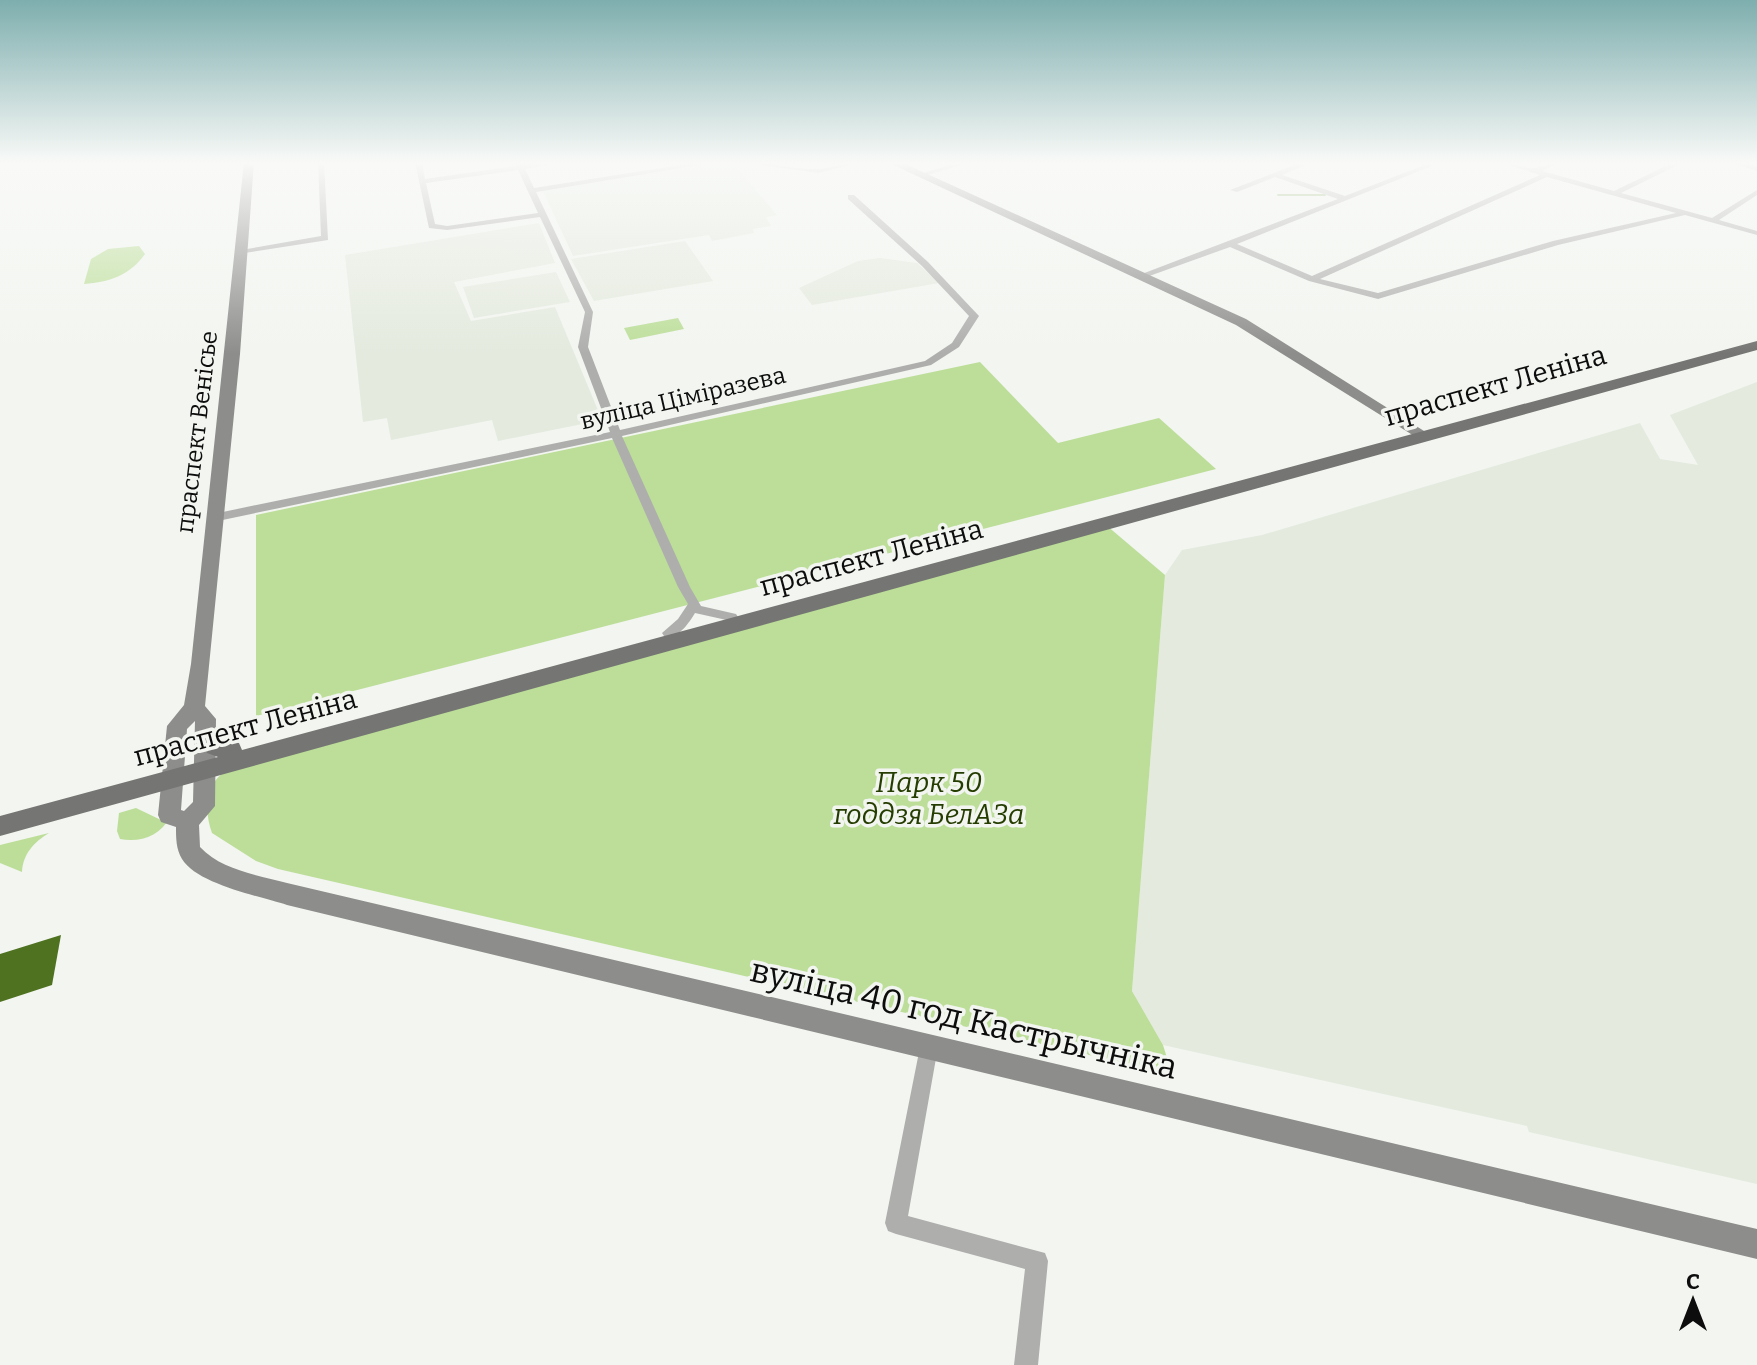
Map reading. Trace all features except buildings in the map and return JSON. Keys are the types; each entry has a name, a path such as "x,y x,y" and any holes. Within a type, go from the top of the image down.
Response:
{"main road":[{"name":"праспект Леніна","path":"206,754 1413,435 1757,338"},
{"name":"праспект Леніна","path":"0,826 173,771 206,754 1757,345"},
{"name":"праспект Леніна","path":"0,812 173,771"}],"street":[{"name":"праспект Венісье","path":"173,771 177,726 194,708 233,354 243,226"},
{"path":"241,252 325,238 324,226"},
{"path":"432,226 455,226"},
{"path":"549,226 589,312 583,347 616,434 693,606 731,617"},
{"name":"вуліца Ціміразева","path":"213,518 616,434 928,363 956,345 974,316 925,264 883,226"},
{"path":"1029,226 1260,332 1413,435"},
{"path":"1138,277 1277,226"},
{"path":"1312,279 1431,226"},
{"path":"1230,244 1312,279 1378,296 1556,243 1630,226"},
{"path":"1730,226 1757,233"},
{"path":"669,633 683,622 693,606"},
{"name":"праспект Венісье","path":"194,708 206,719 206,754"},
{"path":"187,822 204,806 206,754"},
{"name":"вуліца 40 год Кастрычніка","path":"173,771 169,815 187,822 189,851 195,859 211,868 287,894 1757,1244"},
{"path":"929,1047 896,1223 1037,1261 1026,1365"}],"shaded area":[{"path":"523,226 540,226 555,263 454,282 471,321 555,307 602,420 498,441 492,420 391,440 387,418 363,422 345,255"},
{"path":"559,226 771,226 753,229 754,233 712,241 709,235 573,256"},
{"path":"685,241 713,281 594,301 571,259"},
{"path":"880,258 917,263 939,283 812,305 799,288 858,261"},
{"path":"556,272 570,302 474,318 463,287"},
{"path":"1757,382 1757,1184 1529,1132 1527,1126 1163,1045 1132,991 1165,575 1182,550 1262,535 1640,423 1660,459 1698,465 1670,415"}],"green space":[{"path":"139,246 145,254 126,272 111,279 84,284 91,259 108,249"},
{"path":"678,318 684,329 630,340 624,328"},
{"path":"980,362 1058,443 1159,418 1216,469 256,716 256,515"},
{"name":"Парк 50 годдзя БелАЗа","path":"1106,525 1165,575 1132,991 1163,1045 1172,1074 278,869 256,861 212,833 207,807 210,790 226,771"},
{"path":"136,808 161,820 170,817 161,829 149,837 120,839 117,831 119,813"},
{"path":"49,833 30,849 22,872 0,863 0,845"}]}
